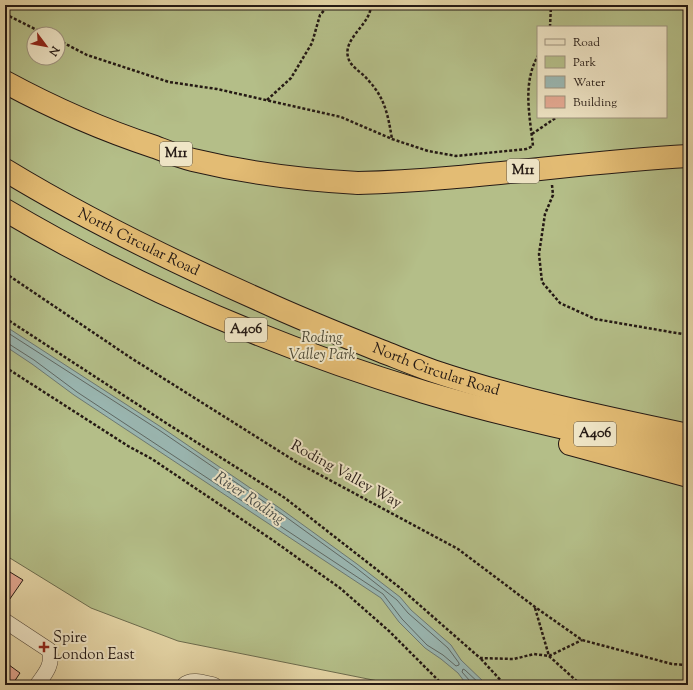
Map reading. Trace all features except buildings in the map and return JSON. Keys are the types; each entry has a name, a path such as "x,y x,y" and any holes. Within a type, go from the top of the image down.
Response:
{"highway":[{"name":"M11","path":"5,82 36,99 93,125 192,160 309,180 358,183 399,182 459,178 634,159 688,156"},
{"name":"North Circular Road","path":"5,170 48,197 218,282 310,322 432,371 506,393 582,412 688,435"},
{"name":"North Circular Road","path":"5,210 62,243 134,280 203,312 264,337 358,371 426,393 564,428 688,454"},
{"path":"502,412 561,442 688,476"}],"lane":[{"path":"5,621 49,650 51,663 48,670 37,685"},
{"path":"184,685 191,681 214,685"}],"path":[{"path":"267,100 291,78 312,43 320,15 329,5"},
{"path":"371,5 371,12 349,45 348,57 353,66 368,80 384,101 389,116 392,139"},
{"path":"550,26 551,5"},
{"path":"5,14 29,26"},
{"path":"66,44 87,55 169,82 217,89 341,117 392,139 428,151 456,156 526,149 533,146 528,95 532,66 537,58"},
{"path":"532,134 556,118"},
{"path":"550,181 553,187 553,195 545,214 539,254 542,282 560,302 595,318 688,335"},
{"name":"Roding Valley Way","path":"5,273 131,358 298,463 458,549 535,607 582,640 672,664 688,665"},
{"path":"5,318 159,419 285,498 399,587 480,658 505,685"},
{"path":"5,367 128,446 152,459 271,539 340,588 389,631 443,685"},
{"path":"535,607 549,656 581,685"},
{"path":"480,658 514,659 534,654 549,656 582,640"}],"green space":[{"name":"Roding Valley Park","path":"5,5 688,5 688,685 398,685 178,641 91,608 5,555"}],"water":[{"name":"River Roding","path":"5,326 161,427 281,509 357,564 400,597 411,610 451,645 461,660 487,685 467,685 458,673 425,648 399,622 381,598 74,395 5,346"}],"place":[{"name":"Spire London East","path":"44,647"}]}
